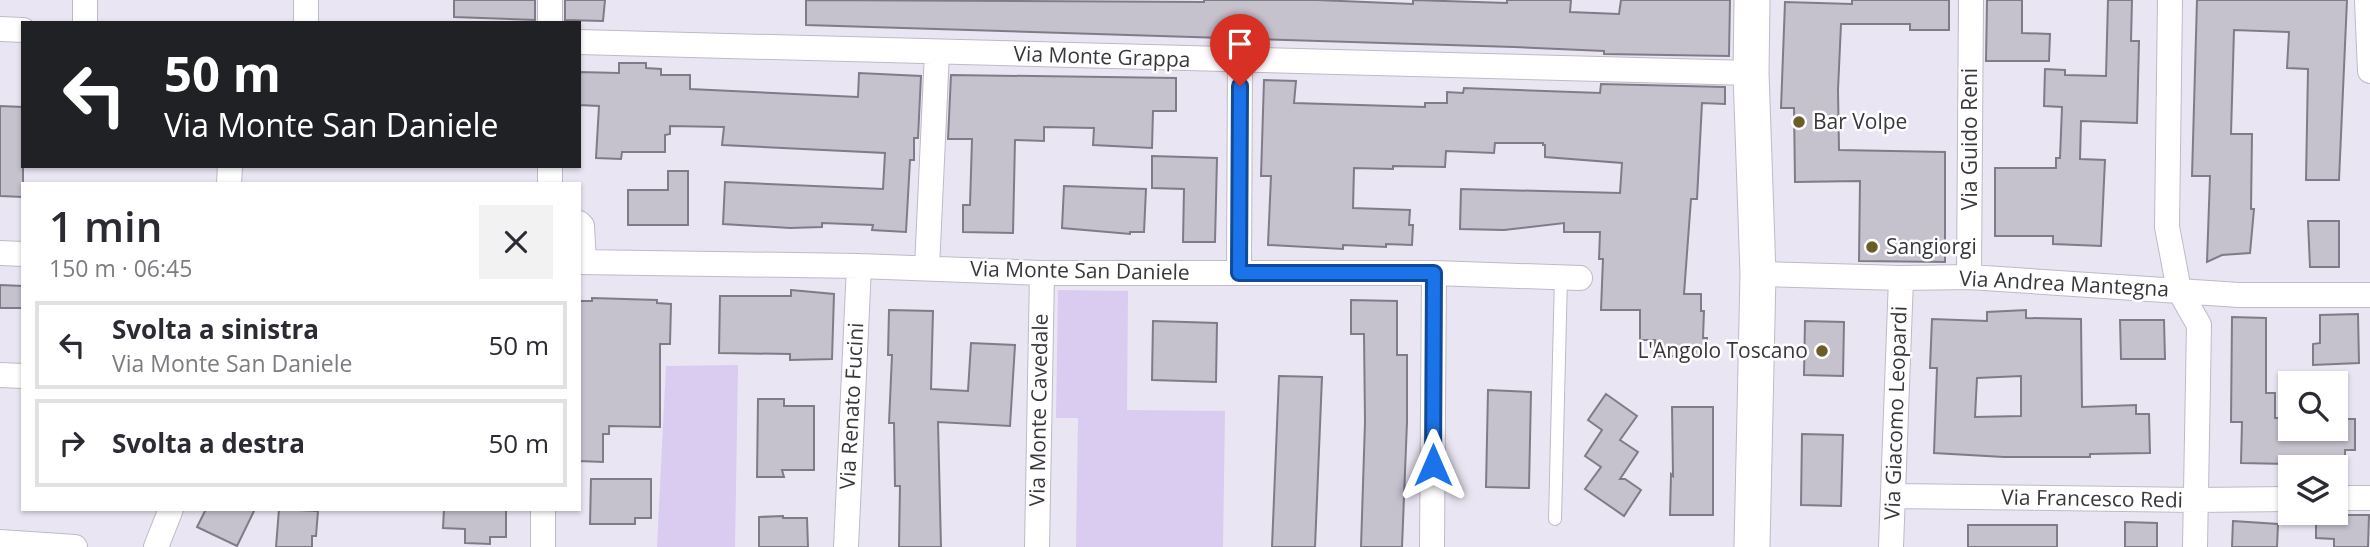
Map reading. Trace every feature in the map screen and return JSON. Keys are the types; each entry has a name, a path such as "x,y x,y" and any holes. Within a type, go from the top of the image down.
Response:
{"street":[{"path":"85,0 85,21"},
{"path":"306,0 306,21"},
{"path":"550,0 550,21"},
{"path":"1752,0 1751,73 1758,274 1752,547"},
{"name":"Via Guido Reni","path":"1969,277 1970,0"},
{"path":"2170,0 2167,227 2179,289 2199,324 2195,547"},
{"path":"2367,0 2370,71"},
{"path":"0,29 21,30"},
{"name":"Via Monte Grappa","path":"581,42 1751,73"},
{"path":"927,268 937,52"},
{"path":"1239,273 1240,60"},
{"path":"581,225 581,262"},
{"path":"0,253 21,254"},
{"name":"Via Monte San Daniele","path":"581,262 859,266 1042,273 1434,273 1571,278"},
{"name":"Via Renato Fucini","path":"846,547 859,266"},
{"name":"Via Monte Cavedale","path":"1037,547 1042,273"},
{"path":"1432,547 1434,273"},
{"name":"Via Andrea Mantegna","path":"1758,274 1969,277 2239,295 2370,295"},
{"name":"Via Giacomo Leopardi","path":"1891,547 1901,278"},
{"path":"0,375 21,376"},
{"name":"Via Francesco Redi","path":"1893,496 2278,499"},
{"path":"2348,498 2370,498"},
{"path":"156,547 170,511"},
{"path":"543,511 543,547"},
{"path":"0,542 75,547"}],"lane":[{"path":"1555,519 1571,278"}],"shaded area":[{"path":"1058,290 1128,291 1127,410 1225,411 1223,547 1076,547 1078,418 1056,418"},
{"path":"738,365 735,547 657,547 666,366"}],"building":[{"path":"454,0 535,0 535,20 454,17"},
{"path":"565,0 605,0 603,21 565,20"},
{"path":"806,0 1317,0 1413,4 1413,0 1507,3 1507,0 1571,0 1570,12 1619,14 1621,0 1730,0 1729,56 1604,54 1604,51 1514,47 806,25"},
{"path":"1852,0 1949,0 1949,30 1910,30 1910,24 1841,24 1838,90 1839,150 1945,152 1945,262 1859,261 1860,181 1795,182 1794,108 1781,108 1785,2 1852,4"},
{"path":"1987,0 2022,0 2022,33 2050,34 2049,61 1986,61"},
{"path":"2108,0 2132,0 2131,41 2139,41 2137,123 2081,121 2080,159 2105,160 2101,246 2053,244 2053,236 1995,236 1995,168 2056,168 2056,158 2060,158 2062,107 2044,106 2045,69 2065,70 2065,75 2106,76"},
{"path":"2197,0 2347,0 2339,180 2306,180 2308,69 2287,68 2289,32 2234,30 2231,134 2252,134 2251,209 2254,209 2250,253 2222,255 2207,262 2210,176 2192,176"},
{"path":"619,63 646,63 646,68 661,69 661,75 690,75 690,89 858,97 859,73 921,76 918,138 914,138 914,160 910,160 906,232 872,230 873,225 822,223 822,227 790,228 723,224 725,182 883,189 885,153 722,145 724,127 670,126 670,134 665,135 665,152 622,152 621,159 596,158 599,106 581,105 581,72 619,73"},
{"path":"951,75 1176,78 1176,111 1153,111 1152,148 1093,145 1094,128 1044,127 1044,141 1015,140 1013,233 963,232 963,205 970,205 972,139 948,139"},
{"path":"1264,80 1296,81 1294,103 1425,107 1425,103 1447,103 1447,92 1463,93 1464,88 1600,93 1601,84 1725,87 1725,104 1702,103 1697,199 1691,199 1684,294 1701,294 1701,311 1704,311 1703,338 1707,338 1707,357 1655,356 1655,340 1640,340 1640,310 1601,310 1603,259 1599,259 1600,232 1564,232 1564,223 1504,230 1460,229 1461,189 1620,193 1622,163 1545,157 1543,143 1495,143 1494,153 1446,151 1445,167 1354,168 1353,208 1410,210 1409,225 1413,225 1412,245 1343,245 1343,249 1268,245 1271,176 1261,176"},
{"path":"0,106 21,107 21,197 0,196"},
{"path":"1152,156 1217,158 1215,242 1183,242 1184,189 1152,188"},
{"path":"668,171 688,171 688,225 628,225 628,190 668,190"},
{"path":"1064,186 1146,189 1144,232 1130,234 1062,228"},
{"path":"2308,221 2339,221 2339,267 2310,267"},
{"path":"0,285 21,286 21,308 0,308"},
{"path":"791,290 834,294 832,359 790,360 790,354 719,353 720,296 791,296"},
{"path":"592,298 657,300 657,303 671,304 670,344 660,344 660,427 609,426 609,434 603,434 603,462 581,461 581,301 592,301"},
{"path":"1351,300 1397,301 1397,355 1407,355 1402,547 1361,547 1365,422 1364,334 1351,334"},
{"path":"889,310 933,311 931,389 968,391 971,343 1015,345 1010,426 938,422 941,547 899,547 900,486 895,486 894,423 889,423 892,355 888,355"},
{"path":"2026,310 2026,318 2081,319 2082,407 2136,405 2136,414 2149,414 2150,453 2090,454 2090,457 2004,457 1934,453 1937,368 1930,368 1932,319 1987,321 1987,312","holes":["2021,376 2021,416 1975,417 1977,378"]},
{"path":"2358,314 2359,363 2313,365 2313,344 2320,343 2320,315"},
{"path":"2232,317 2266,318 2266,393 2275,393 2278,441 2348,441 2348,419 2355,419 2355,450 2345,450 2345,455 2278,455 2278,464 2241,463 2242,422 2231,422"},
{"path":"2120,320 2164,320 2165,359 2121,359"},
{"path":"1153,321 1217,323 1216,382 1152,380"},
{"path":"1805,321 1844,322 1843,376 1804,375"},
{"path":"1279,376 1322,377 1315,547 1272,547"},
{"path":"1488,390 1531,392 1529,488 1486,487"},
{"path":"1606,394 1637,416 1620,440 1638,452 1620,479 1625,479 1641,490 1624,516 1585,489 1601,467 1585,456 1602,430 1588,420"},
{"path":"758,399 784,399 784,406 814,406 814,470 782,470 784,477 757,477"},
{"path":"1672,407 1713,407 1713,515 1670,515 1671,474 1673,476"},
{"path":"1802,434 1843,435 1841,506 1801,505"},
{"path":"591,479 651,479 651,518 635,518 635,524 590,524"},
{"path":"205,511 254,511 237,546 197,527"},
{"path":"279,511 318,511 316,536 312,536 312,547 276,547"},
{"path":"444,511 506,511 506,537 490,537 490,544 465,543 465,529 443,528"},
{"path":"2348,515 2369,515 2368,547 2334,547 2334,539 2316,538 2316,525 2348,525"},
{"path":"759,517 807,518 808,547 759,547"},
{"path":"2233,521 2278,524 2277,547 2232,547"},
{"path":"2125,522 2157,523 2157,547 2125,547"},
{"path":"1968,525 2057,525 2057,547 1968,547"}],"place":[{"name":"Bar Volpe","path":"1799,122"},
{"name":"Sangiorgi","path":"1872,247"},
{"name":"L'Angolo Toscano","path":"1822,351"}],"route":[{"path":"1240,86 1239,273 1434,273 1433,465"}]}
